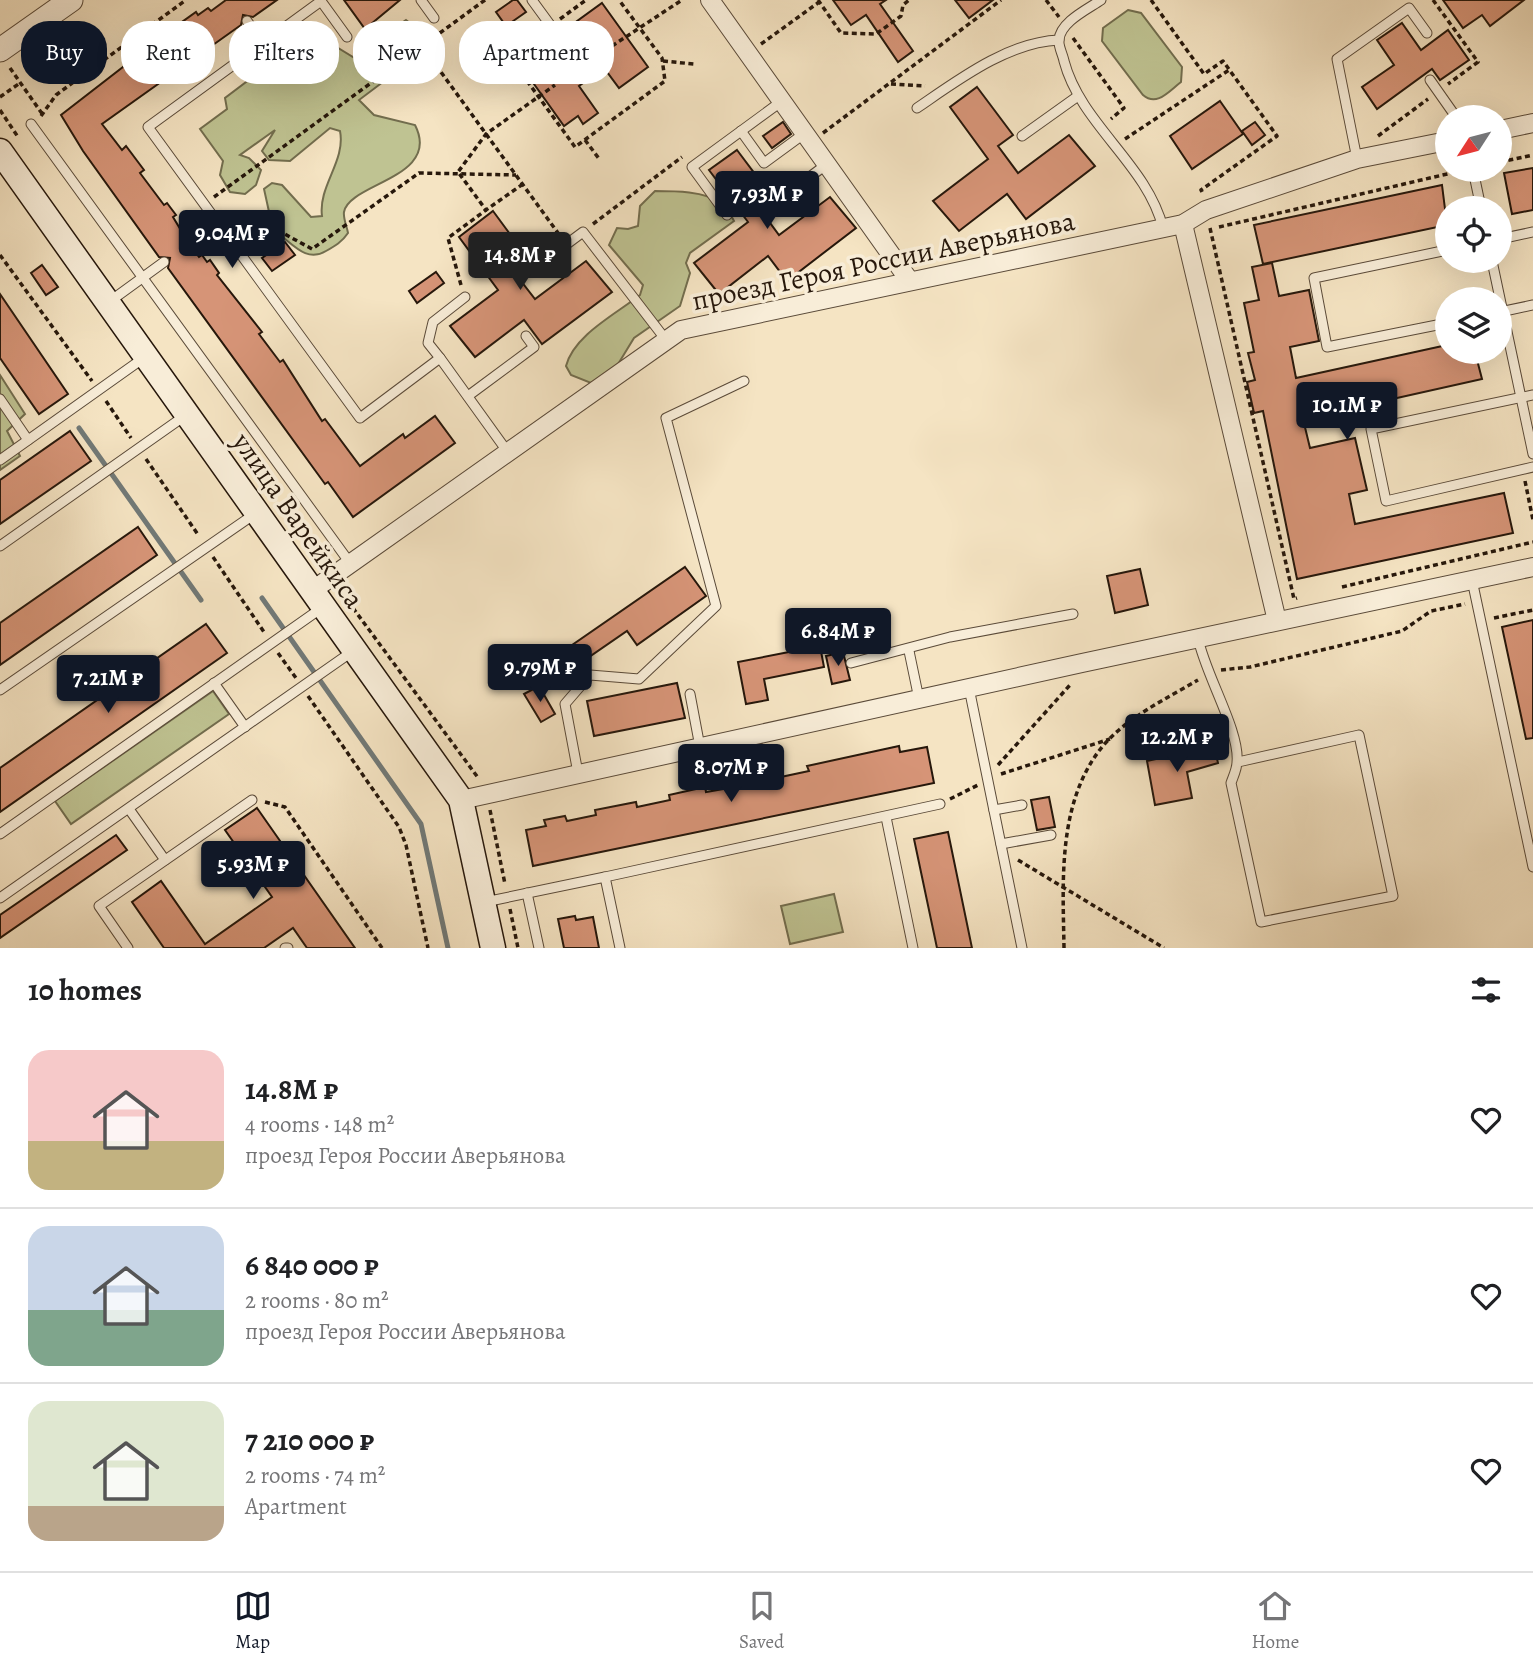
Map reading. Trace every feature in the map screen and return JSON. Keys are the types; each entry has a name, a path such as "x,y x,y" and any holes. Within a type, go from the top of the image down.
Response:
{"main road":[{"name":"улица Варейкиса","path":"0,151 461,800 493,948"}],"street":[{"path":"3,56 71,0"},
{"path":"710,0 909,280"},
{"path":"1512,127 1533,123"},
{"name":"проезд Героя России Аверьянова","path":"318,598 349,563 681,330 1183,224 1206,210 1357,159 1435,143"},
{"path":"1183,224 1277,621"},
{"path":"461,800 1198,638 1533,568"}],"lane":[{"path":"421,0 434,18"},
{"path":"532,0 547,21"},
{"path":"1101,0 1065,26 1059,40 1068,75 1078,96 1150,196 1163,228"},
{"path":"293,21 321,1 335,21"},
{"path":"1357,159 1337,60 1409,8 1427,33"},
{"path":"339,26 347,37"},
{"path":"917,108 1010,52 1043,40 1059,40"},
{"path":"229,67 148,127 360,418 440,358"},
{"path":"1430,80 1447,105"},
{"path":"1022,136 1078,96"},
{"path":"727,215 692,167 782,101"},
{"path":"31,124 349,563"},
{"path":"741,131 764,163 808,137"},
{"path":"783,197 827,164"},
{"path":"189,243 218,223"},
{"path":"540,264 583,232 666,340"},
{"path":"1512,236 1533,232"},
{"path":"1435,253 1314,278 1327,347 1435,325"},
{"path":"108,303 164,262"},
{"path":"465,297 433,321 428,343 507,451"},
{"path":"1512,310 1533,305"},
{"path":"468,396 534,347 526,336"},
{"path":"0,460 146,356"},
{"path":"1512,359 1533,454"},
{"path":"578,773 565,704 590,675 639,679 716,606 666,418 744,381"},
{"path":"1533,394 1371,429 1387,501 1533,467"},
{"path":"0,399 28,440"},
{"path":"0,546 188,414"},
{"path":"0,690 257,512"},
{"path":"1472,580 1533,867"},
{"path":"0,834 271,643 318,598"},
{"path":"850,663 909,650 950,637 1073,614"},
{"path":"1198,638 1203,662 1230,730 1238,762 1231,783 1261,922 1393,896 1359,735 1238,762"},
{"path":"0,897 355,650"},
{"path":"909,650 919,699"},
{"path":"214,683 245,727"},
{"path":"969,688 1022,948"},
{"path":"690,694 700,747"},
{"path":"1148,748 1230,730"},
{"path":"128,948 99,906 252,800"},
{"path":"484,902 940,804"},
{"path":"994,810 1022,805"},
{"path":"129,808 165,860"},
{"path":"886,817 913,948"},
{"path":"1001,847 1051,835"},
{"path":"605,877 620,948"},
{"path":"527,893 539,948"}],"path":[{"path":"31,124 43,115 56,96 186,0"},
{"path":"445,29 485,0"},
{"path":"558,21 586,0"},
{"path":"529,84 575,147 665,81 663,61 619,0"},
{"path":"614,45 682,0"},
{"path":"748,53 820,1 841,33 876,34 901,16 903,5 909,0"},
{"path":"808,137 889,84 1001,0"},
{"path":"1151,0 1204,74 1223,61 1277,136 1201,190 1294,599 1307,596"},
{"path":"1369,143 1478,62 1433,0"},
{"path":"347,37 353,45"},
{"path":"3,56 43,115"},
{"path":"663,61 694,64"},
{"path":"1121,142 1229,70"},
{"path":"445,78 566,244"},
{"path":"0,97 20,83"},
{"path":"204,204 370,84"},
{"path":"889,84 947,88"},
{"path":"458,172 486,134 555,85"},
{"path":"585,140 600,160"},
{"path":"583,232 690,151"},
{"path":"1512,159 1533,155"},
{"path":"458,172 486,210"},
{"path":"232,242 281,232 312,249 419,173 458,172 517,176"},
{"path":"1210,229 1435,177"},
{"path":"465,297 448,238 523,184"},
{"path":"0,255 98,390 400,827 428,948"},
{"path":"1334,589 1533,542"},
{"path":"1481,621 1533,610"},
{"path":"940,804 978,785 987,777 1074,680"},
{"path":"987,777 1015,771 1112,738"},
{"path":"252,800 285,807 382,948"},
{"path":"1001,847 1164,948"}],"green space":[{"path":"1128,10 1141,13 1182,67 1181,82 1158,99 1143,95 1102,41 1103,28"},
{"path":"339,48 353,57 353,84 380,84 359,100 374,115 415,125 420,143 416,157 406,168 350,202 344,212 348,233 341,241 329,249 311,255 298,249 273,230 264,189 272,183 282,185 311,217 322,216 324,194 339,153 340,131 330,128 290,161 269,160 262,151 275,130 240,155 249,158 261,170 256,185 245,194 230,192 220,175 223,161 200,129 227,109 225,98 244,84 339,84"},
{"path":"655,191 689,192 707,196 723,205 734,221 690,253 686,263 690,273 680,306 634,338 612,374 591,383 571,375 566,366 570,355 587,335 640,295 643,285 609,245 617,228 638,226 640,206"},
{"path":"0,375 25,414 7,431 20,456 0,470"},
{"path":"213,691 229,714 71,824 55,801"},
{"path":"834,894 843,932 790,944 781,906"}],"building":[{"path":"226,0 277,0 253,17 243,15 242,21 229,21 229,34 215,44 215,21 183,21 196,12 198,15 208,8 211,11"},
{"path":"344,0 400,0 375,21 359,21"},
{"path":"517,0 526,12 513,21 502,21 496,12"},
{"path":"833,0 886,0 880,4 913,51 898,62 866,15 851,25"},
{"path":"955,0 993,0 969,18"},
{"path":"1443,0 1524,0 1490,26 1482,15 1463,28"},
{"path":"602,3 648,67 619,88 614,81 614,21 577,21"},
{"path":"1402,23 1421,50 1448,30 1469,60 1440,80 1432,69 1377,109 1362,87 1394,65 1377,40"},
{"path":"121,69 121,84 158,84 102,124 122,150 126,146 144,170 140,173 164,205 167,203 176,215 173,217 185,237 184,247 193,249 207,262 210,260 219,273 217,275 262,332 259,334 280,362 283,360 322,421 325,419 360,466 403,434 405,438 435,416 455,443 353,517 328,482 325,484 168,268 170,258 159,257 83,151 61,115 101,84 107,84 107,79"},
{"path":"534,84 582,84 579,86 598,113 583,124 578,116 564,126"},
{"path":"977,87 1013,135 998,146 1018,173 1069,135 1095,166 1026,219 1007,194 959,231 933,201 988,159 950,107"},
{"path":"1220,101 1243,134 1192,169 1170,136"},
{"path":"783,122 791,134 772,148 763,136"},
{"path":"1255,122 1265,135 1252,145 1242,131"},
{"path":"737,150 773,198 759,208 779,235 830,197 856,228 787,281 768,256 719,294 694,263 748,222 709,170"},
{"path":"1533,168 1533,210 1512,214 1512,196 1508,196 1506,182 1512,182 1512,172"},
{"path":"1442,185 1443,196 1435,196 1435,228 1263,264 1254,225"},
{"path":"493,211 529,260 514,272 535,299 586,261 612,292 542,344 524,320 475,357 450,326 498,290 459,237"},
{"path":"285,242 295,255 272,271 262,258"},
{"path":"1272,263 1279,296 1309,290 1319,341 1290,347 1296,378 1435,348 1435,364 1478,364 1482,379 1303,419 1310,448 1355,438 1367,490 1349,494 1355,524 1504,493 1513,533 1297,579 1263,411 1254,413 1247,382 1255,380 1248,353 1254,352 1244,303 1259,300 1252,267"},
{"path":"42,265 58,287 46,295 31,273"},
{"path":"436,272 444,283 417,303 409,291"},
{"path":"0,294 68,394 39,414 0,358"},
{"path":"70,431 91,461 0,524 0,480"},
{"path":"138,527 157,555 0,665 0,623"},
{"path":"685,567 706,596 637,645 627,631 560,677 549,661"},
{"path":"1140,569 1148,605 1115,613 1107,576"},
{"path":"1533,620 1533,738 1526,739 1502,627"},
{"path":"206,624 227,653 0,812 0,768"},
{"path":"820,646 824,667 764,679 768,700 746,704 738,662"},
{"path":"843,652 850,680 832,684 826,656"},
{"path":"677,683 685,718 594,736 587,701"},
{"path":"539,686 555,714 541,722 524,694"},
{"path":"899,746 900,752 927,747 934,783 533,866 526,830 546,826 544,820 565,816 567,821 596,815 595,810 636,802 637,807 670,800 669,795 705,787 706,792 735,787 734,781 775,773 776,778 809,771 807,766"},
{"path":"1214,746 1218,763 1187,772 1192,798 1155,805 1147,761"},
{"path":"1049,797 1055,827 1037,830 1031,800"},
{"path":"257,808 355,948 307,948 293,928 264,948 164,948 132,902 161,881 205,944 272,897 225,830"},
{"path":"948,832 972,948 937,948 914,839"},
{"path":"116,835 127,850 0,938 0,915"},
{"path":"575,916 576,920 593,917 599,948 564,948 558,919"}],"waterway":[{"path":"79,428 201,600"},
{"path":"262,598 421,824 448,948"}]}
